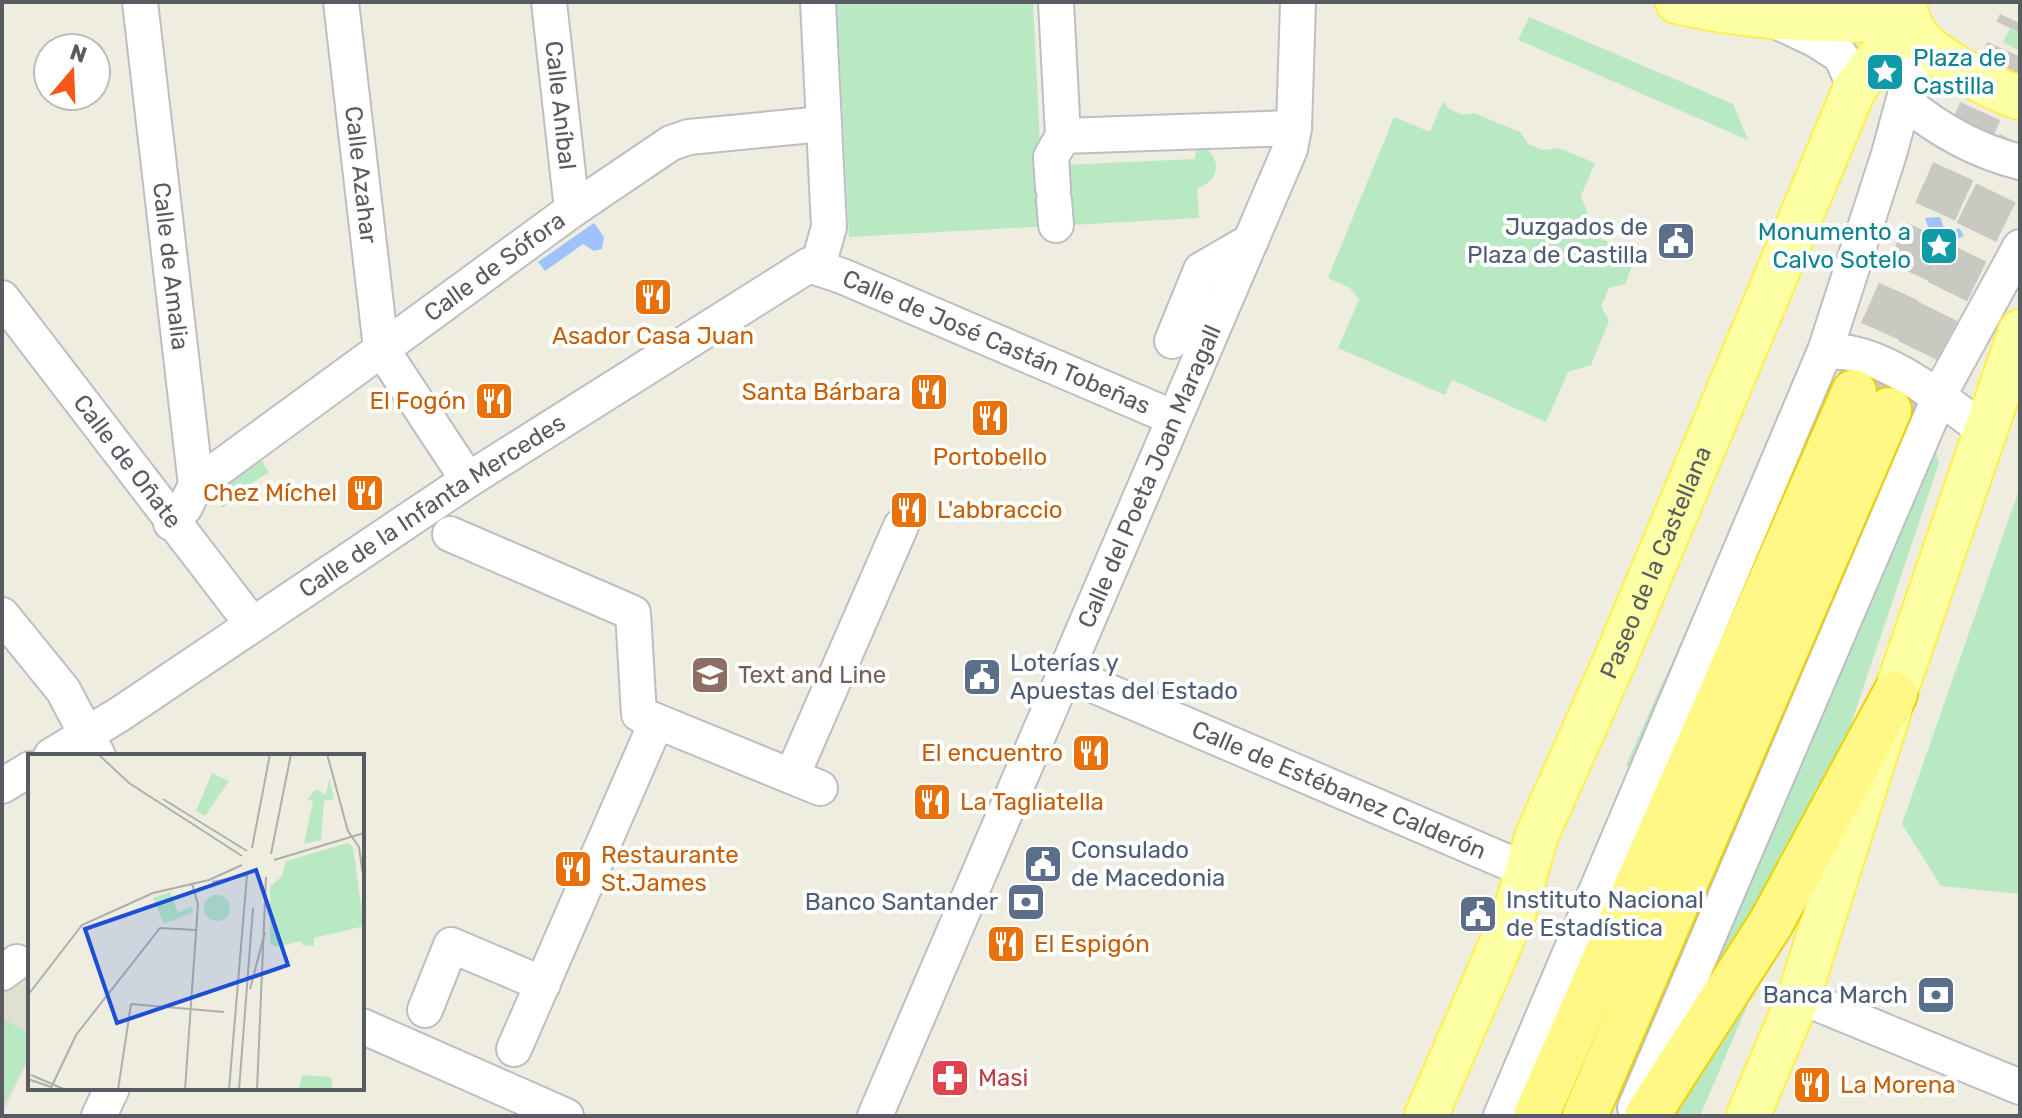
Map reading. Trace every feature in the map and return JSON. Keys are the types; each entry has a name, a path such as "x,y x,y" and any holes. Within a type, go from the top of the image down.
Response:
{"highway":[{"path":"1536,1116 1872,401 1585,1116"},
{"path":"1647,1116 1771,923 1895,694"},
{"path":"1511,1116 1527,1058"}],"main road":[{"path":"1677,2 1765,15 1842,21 1911,21 1986,85 2020,98"},
{"name":"Paseo de la Castellana","path":"1426,1116 1515,911 1537,835 1615,660 1855,88 1911,21"},
{"path":"1748,1116 1799,996 1895,694 2020,331"}],"street":[{"name":"Calle de Amalia","path":"140,2 196,485"},
{"name":"Calle Azahar","path":"341,2 381,348"},
{"name":"Calle Aníbal","path":"549,2 572,210"},
{"path":"818,2 829,227 818,266"},
{"path":"1055,204 1051,157 1063,136 1056,2"},
{"name":"Calle del Poeta Joan Maragall","path":"875,1116 1290,149 1294,128 1298,2"},
{"path":"1765,15 1841,56 1855,88"},
{"path":"1501,1116 1824,353 1905,102 1911,21"},
{"path":"1905,102 1928,121 1971,146 2020,162"},
{"name":"Calle de Sófora","path":"196,485 572,210 679,139 823,124"},
{"path":"1063,136 1294,128"},
{"path":"1527,1058 1585,857 1863,200 1879,183"},
{"path":"1172,341 1201,270 1251,241"},
{"path":"1631,1116 1940,397 2020,247"},
{"name":"Calle de José Castán Tobeñas","path":"818,266 1174,418"},
{"name":"Calle de la Infanta Mercedes","path":"72,754 92,746 252,624 468,480 800,268 818,266"},
{"name":"Calle de Oñate","path":"2,298 171,523 252,624"},
{"path":"381,348 468,480"},
{"path":"1824,353 1835,350 1884,365 1940,397 1985,431"},
{"path":"171,523 185,507 196,485"},
{"path":"434,503 566,559"},
{"path":"450,534 633,613 639,714 806,782 901,526"},
{"path":"2,615 63,690 92,746"},
{"name":"Calle de Estébanez Calderón","path":"1065,673 1526,870"},
{"path":"514,1049 656,723"},
{"path":"425,1010 451,945 543,984"},
{"path":"1799,996 2020,1087"},
{"path":"364,1027 566,1116"},
{"path":"99,1116 111,1090"}],"shaded area":[{"path":"22,969 28,978 28,1060 2,1115 2,990"}],"green space":[{"path":"837,2 1033,2 1041,166 1195,159 1196,145 1210,153 1216,166 1212,179 1197,188 1199,218 849,237"},
{"path":"1529,17 1733,104 1748,140 1518,40"},
{"path":"2010,28 2020,32 2020,51 2003,42"},
{"path":"1443,101 1448,108 1462,115 1474,113 1520,132 1528,144 1543,150 1559,148 1595,163 1581,196 1597,237 1637,254 1625,284 1609,288 1601,306 1609,321 1591,365 1568,372 1546,422 1452,380 1445,395 1338,348 1359,300 1350,288 1328,278 1394,117 1430,132"},
{"path":"1772,437 1634,770 1626,765"},
{"path":"1932,439 1939,463 1850,727 1794,843 1706,985"},
{"path":"260,458 269,472 225,500 226,505 222,508 217,498 211,500 215,486"},
{"path":"2020,487 2020,894 1941,886 1902,824"},
{"path":"1765,964 1700,1116 1656,1116"},
{"path":"4,1020 28,1032 28,1058 5,1103 2,1101"}],"water":[{"path":"1940,217 1945,231 1949,233 1959,228 1964,236 1952,241 1958,260 1951,272 1945,272 1932,261 1913,257 1910,252 1916,238 1930,232 1925,218"},
{"path":"594,223 604,237 602,249 594,251 583,244 545,271 538,262"}],"tunnel":[{"path":"1854,392 2020,23"},
{"path":"1889,410 2020,144"}],"place":[{"name":"Plaza de Castilla","path":"1885,72"},
{"name":"Juzgados de Plaza de Castilla","path":"1676,241"},
{"name":"Monumento a Calvo Sotelo","path":"1939,246"},
{"name":"Asador Casa Juan","path":"653,297"},
{"name":"Santa Bárbara","path":"929,392"},
{"name":"El Fogón","path":"494,401"},
{"name":"Portobello","path":"990,418"},
{"name":"Chez Míchel","path":"365,493"},
{"name":"L'abbraccio","path":"909,510"},
{"name":"Text and Line","path":"710,675"},
{"name":"Loterías y Apuestas del Estado","path":"982,677"},
{"name":"El encuentro","path":"1091,753"},
{"name":"La Tagliatella","path":"932,802"},
{"name":"Consulado de Macedonia","path":"1043,864"},
{"name":"Restaurante St.James","path":"573,869"},
{"name":"Banco Santander","path":"1026,902"},
{"name":"Instituto Nacional de Estadística","path":"1478,914"},
{"name":"El Espigón","path":"1006,944"},
{"name":"Banca March","path":"1936,995"},
{"name":"Masi","path":"950,1078"},
{"name":"La Morena","path":"1812,1085"}]}
